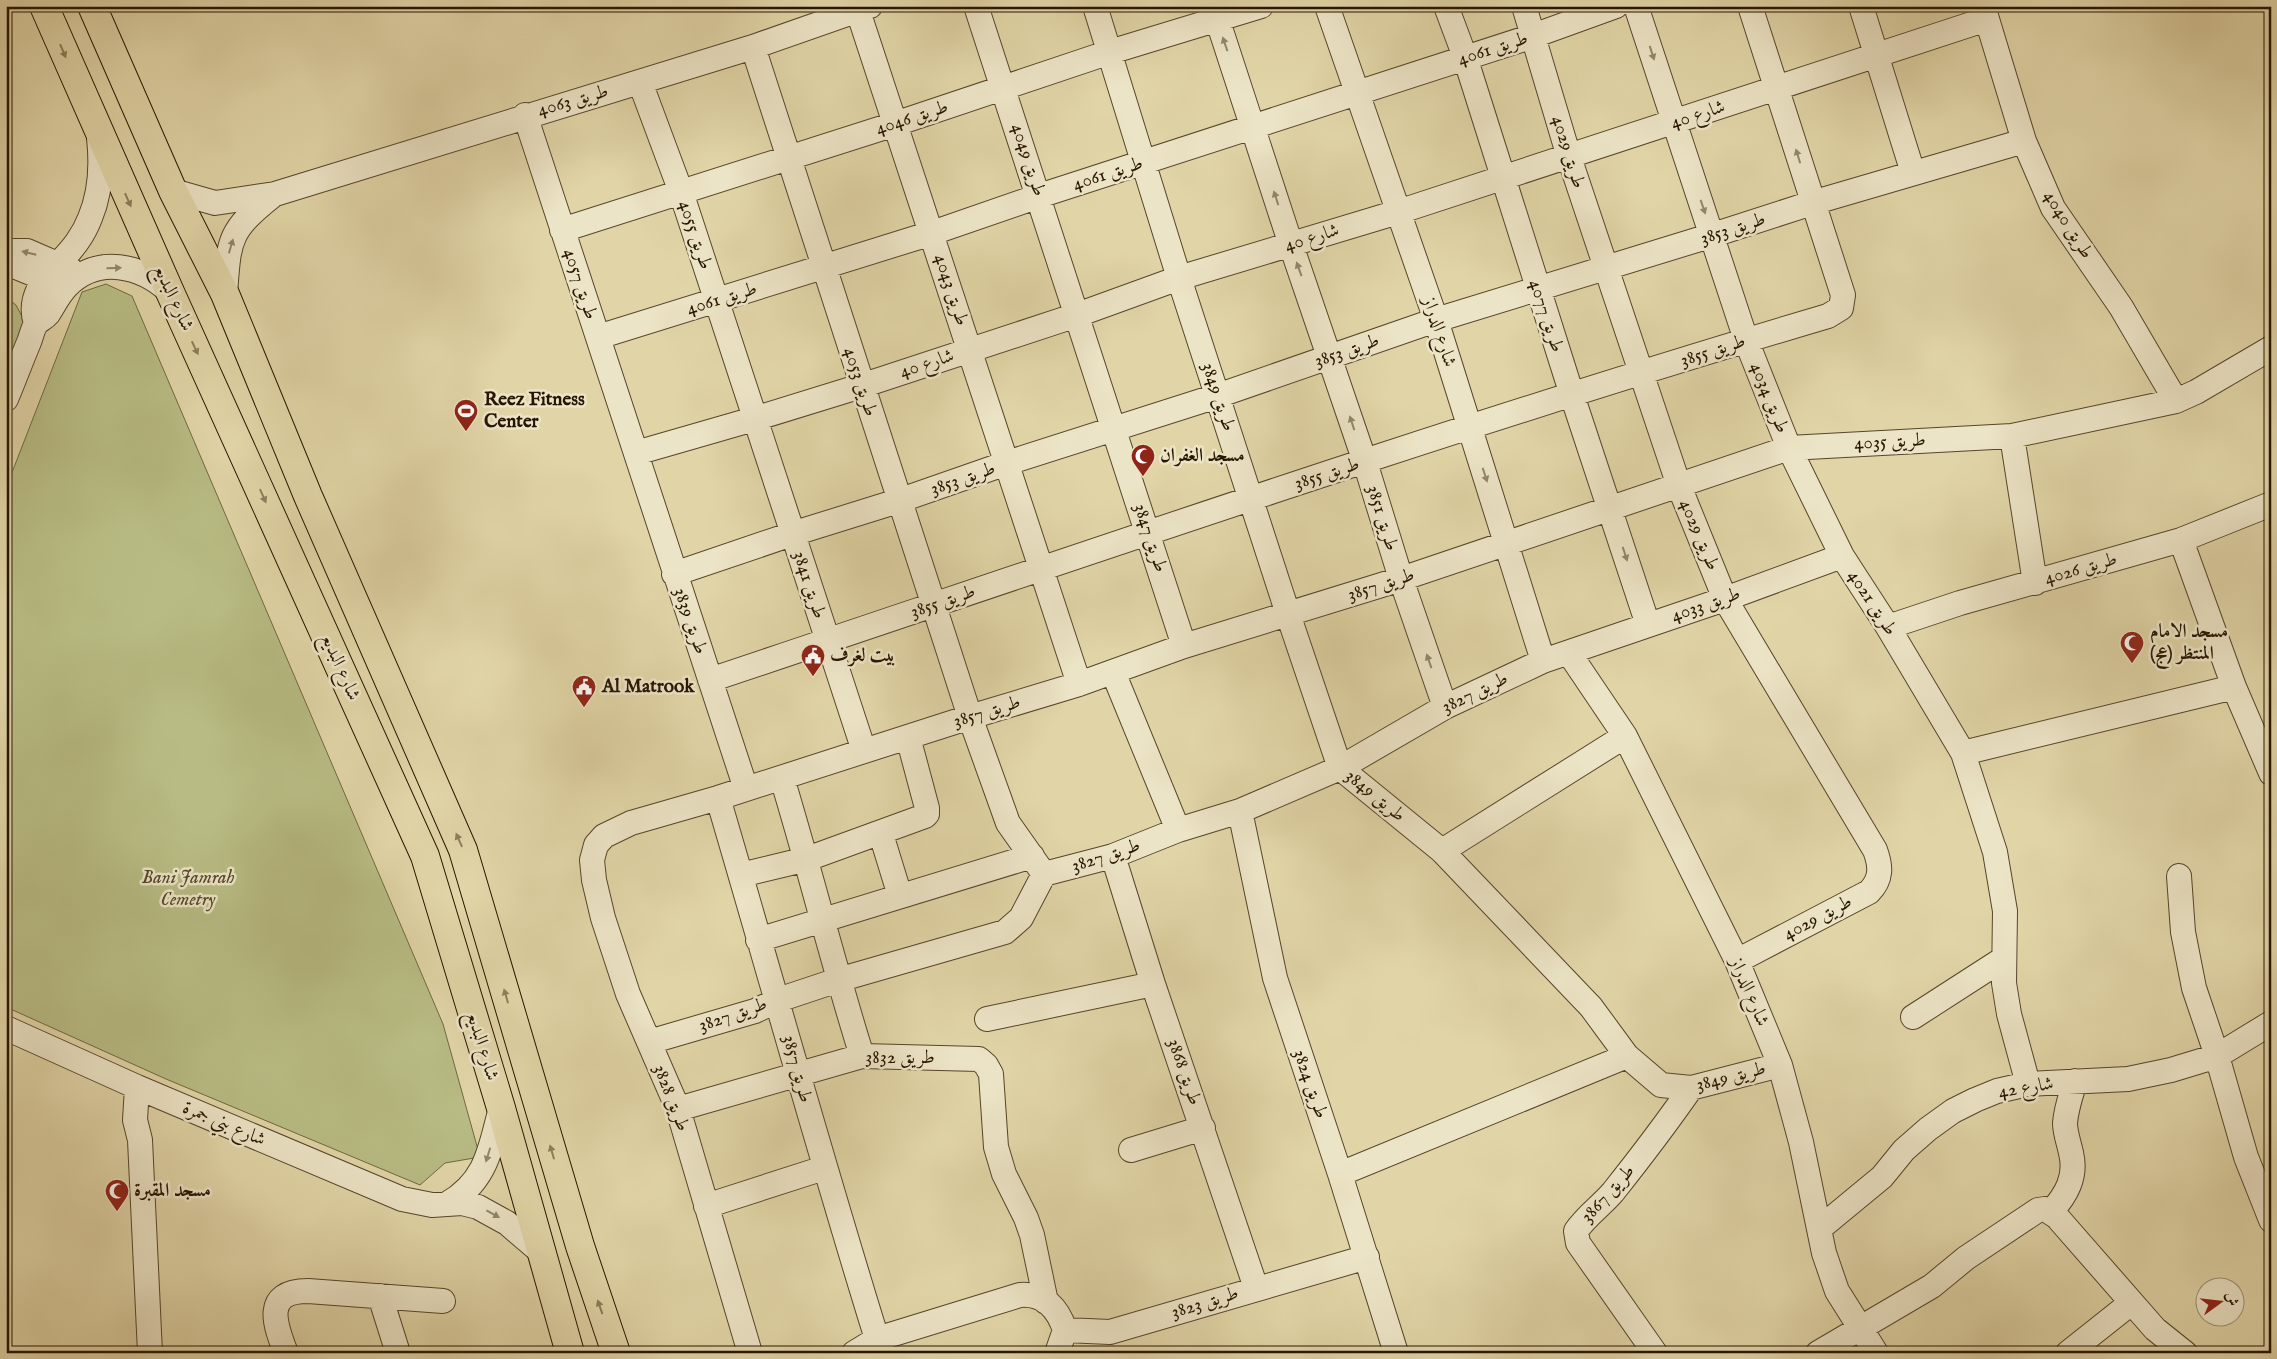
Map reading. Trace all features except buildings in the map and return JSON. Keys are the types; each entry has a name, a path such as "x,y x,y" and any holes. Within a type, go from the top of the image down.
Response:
{"main road":[{"name":"شارع البديع","path":"44,6 170,292 426,856 501,1108 570,1353"},
{"name":"شارع البديع","path":"92,6 173,191 225,294 308,496 463,850 580,1246 616,1353"}],"street":[{"name":"طريق 4049","path":"976,6 1077,315"},
{"name":"طريق 3849","path":"1096,6 1179,278 1250,499 1340,768 1442,851 1591,1007 1627,1056 1661,1085 1691,1088 1780,1065"},
{"name":"طريق 4046","path":"562,230 896,124 1110,52 1215,12 1261,6"},
{"name":"شارع الدراز","path":"1327,6 1436,320 1544,661"},
{"name":"طريق 4077","path":"1446,6 1465,57 1502,178 1648,625"},
{"name":"طريق 4029","path":"1524,6 1568,157 1678,486 1725,599 1874,850 1879,862 1880,874 1877,885 1869,892 1736,961"},
{"name":"طريق 4061","path":"598,337 932,233 1039,196 1533,36 1616,6"},
{"name":"طريق 4034","path":"1636,6 1713,235 1746,340 1790,448"},
{"path":"1750,6 1812,203"},
{"path":"1861,6 1914,172"},
{"name":"طريق 4063","path":"173,191 215,203 275,194 753,47 864,8"},
{"name":"طريق 4043","path":"864,8 896,124 1079,684"},
{"name":"طريق 3851","path":"1215,12 1291,245 1365,462 1400,579 1445,707"},
{"name":"شارع 40","path":"636,453 861,386 1077,315 1179,278 1398,212 1876,57 1985,13"},
{"name":"طريق 4040","path":"1985,13 2024,141 2053,208 2122,307 2176,400"},
{"name":"طريق 4053","path":"753,47 898,501 970,717 1008,823 1038,865"},
{"name":"طريق 4055","path":"640,82 680,192 754,419"},
{"name":"طريق 4057","path":"525,116 636,453"},
{"path":"6,399 36,324 48,314 76,243 90,218 100,181 99,134"},
{"name":"طريق 3853","path":"674,574 898,501 1007,463 1217,396 1436,320 1812,203 2024,141"},
{"name":"طريق 4063","path":"225,294 231,241 248,215 275,194"},
{"name":"طريق 3855","path":"710,680 1250,499 1572,395 1828,316 1841,308 1843,295 1812,203"},
{"path":"6,251 27,251 62,276"},
{"path":"6,259 16,267 62,276 112,267 128,268 144,273 158,281 170,292"},
{"name":"طريق 3847","path":"1077,315 1184,646"},
{"name":"طريق 4035","path":"1507,543 1790,448 2012,436 2176,400 2196,392 2271,348"},
{"name":"طريق 3841","path":"754,419 864,751"},
{"path":"2012,436 2035,583"},
{"name":"طريق 4021","path":"1790,448 1842,556 1888,627 1964,753 1995,852 2005,911 2004,983 2009,1014 2028,1084"},
{"name":"طريق 3839","path":"636,453 674,574 746,789"},
{"name":"طريق 4026","path":"1888,627 1960,603 2181,540 2271,504"},
{"path":"2181,540 2234,687 2271,773"},
{"name":"طريق 3857","path":"596,846 604,836 618,828 1079,684 1184,646 1400,579 1507,543"},
{"name":"طريق 4033","path":"1569,653 1842,556"},
{"name":"شارع الدراز","path":"1569,653 1625,736 1736,961 1780,1065 1801,1142 1819,1229 1837,1291 1876,1353"},
{"name":"طريق 3827","path":"649,1042 755,1010 778,1000 838,980 1005,932 1021,918 1038,865 1113,856 1178,830 1240,811 1340,768 1445,707 1544,661 1569,653"},
{"path":"1113,672 1178,830"},
{"path":"1964,753 2234,687"},
{"path":"741,875 806,859 881,834 927,814 908,736"},
{"path":"1442,851 1625,736"},
{"path":"782,778 824,920 838,980 862,1056"},
{"name":"طريق 3857","path":"718,798 758,940 778,1000 824,1168 877,1339"},
{"name":"طريق 3824","path":"1240,811 1275,978 1367,1257 1396,1353"},
{"path":"881,834 900,896"},
{"name":"طريق 3828","path":"596,846 592,860 594,880 603,918 628,994 678,1110 750,1353"},
{"name":"طريق 3868","path":"1113,856 1153,984 1256,1288"},
{"path":"758,940 900,896 1038,865"},
{"path":"2179,876 2183,932 2194,988 2217,1056 2246,1157 2271,1220"},
{"path":"1913,1016 2003,959"},
{"path":"987,1019 1153,984"},
{"name":"شارع 42","path":"1819,1229 1882,1177 1904,1150 1928,1128 1953,1111 1975,1100 1997,1091 2028,1084 2128,1079 2171,1070 2217,1056 2271,1023"},
{"name":"شارع بني جمرة","path":"6,1028 146,1091 402,1199 432,1205 462,1203 493,1214 507,1223 542,1253"},
{"name":"طريق 3832","path":"678,1110 862,1056 979,1059 986,1065 991,1074 996,1147 1004,1174 1026,1218 1046,1302"},
{"path":"1340,1174 1627,1056"},
{"path":"1818,1353 1932,1286 1966,1258 2034,1213 2048,1211 2064,1197 2072,1176 2073,1165 2067,1138 2066,1122 2075,1081"},
{"name":"طريق 3867","path":"1655,1353 1578,1243 1576,1230 1655,1140 1691,1088"},
{"path":"146,1091 140,1140 150,1353"},
{"path":"447,1204 469,1188 479,1177 488,1157 501,1108"},
{"path":"1131,1150 1203,1128"},
{"path":"706,1206 824,1168"},
{"path":"2048,1211 2156,1329 2185,1353"},
{"name":"طريق 3823","path":"1065,1330 1110,1332 1367,1257"},
{"path":"286,1353 275,1324 275,1314 277,1306 290,1294 308,1291 443,1301"},
{"path":"854,1353 877,1339 1020,1295 1034,1294 1060,1315 1065,1330 1057,1353"},
{"path":"380,1296 398,1353"},
{"path":"2068,1353 2131,1303"}],"green space":[{"name":"Bani Jamrah Cemetry","path":"106,284 132,296 443,1024 480,1157 445,1163 420,1185 166,1079 6,1007 6,488 82,292"},
{"path":"6,297 16,305 25,322 6,365"}],"place":[{"name":"Reez Fitness Center","path":"466,432"},
{"name":"مسجد الغفران","path":"1143,477"},
{"name":"مسجد الامام المنتظر (عج)","path":"2132,664"},
{"name":"بيت لغرف","path":"813,677"},
{"name":"Al Matrook","path":"584,708"},
{"name":"مسجد المقبرة","path":"117,1212"}]}
